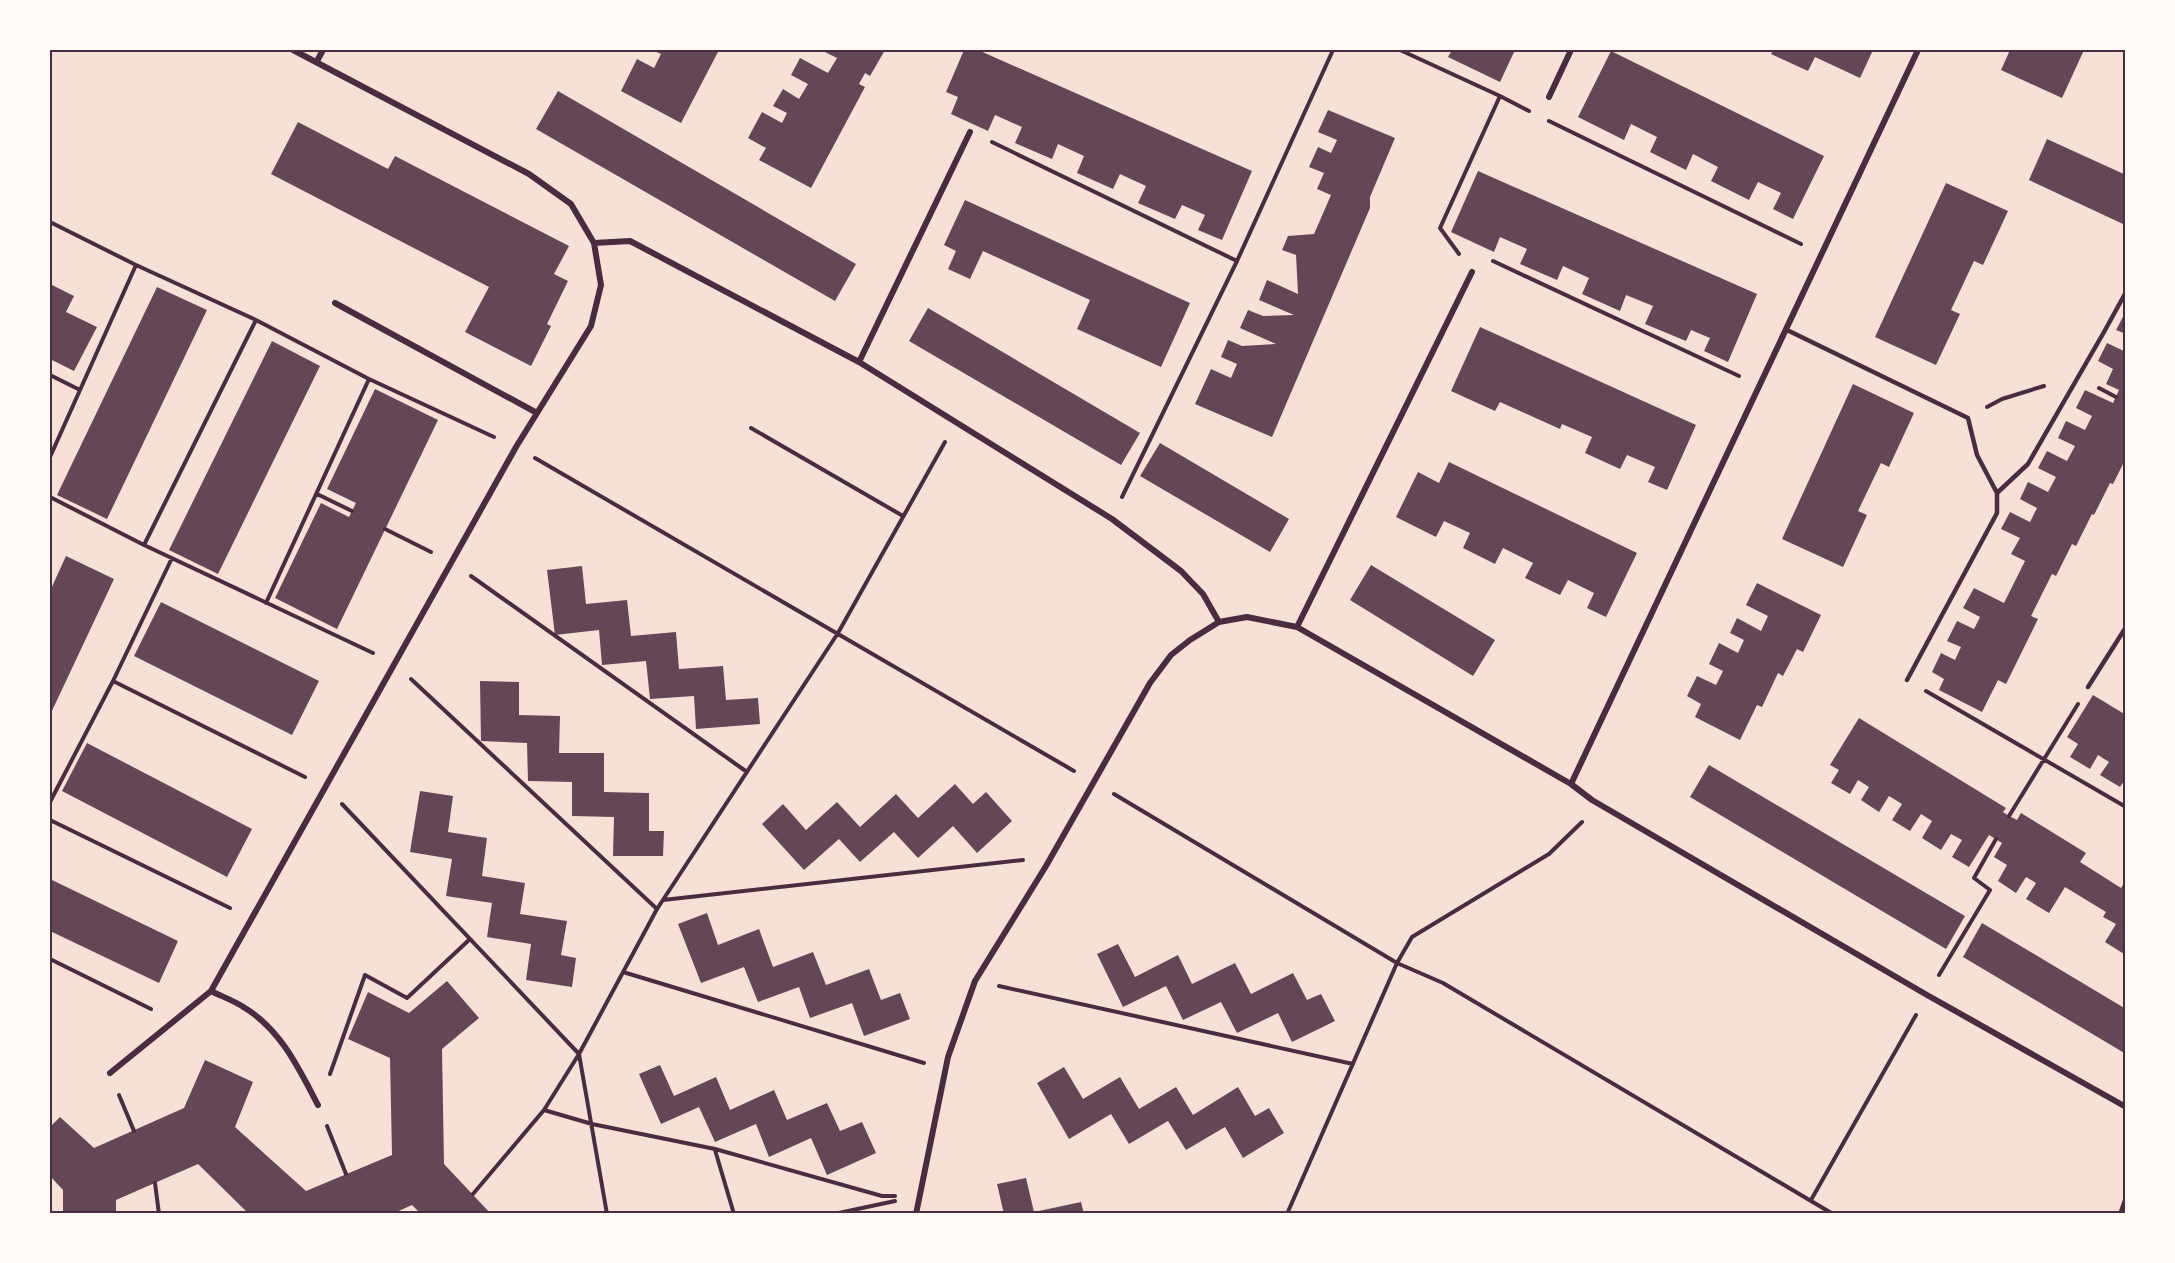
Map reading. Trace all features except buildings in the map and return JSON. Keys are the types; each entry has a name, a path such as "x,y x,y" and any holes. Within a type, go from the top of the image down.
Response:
{"street":[{"path":"110,1073 212,991 516,447 591,326 601,285 594,243 571,204 529,174 293,50"},
{"path":"317,61 323,50"},
{"path":"1549,97 1571,50"},
{"path":"1571,784 1918,50"},
{"path":"858,362 970,132"},
{"path":"594,243 630,242 858,362 1112,519 1181,571 1203,594 1219,622"},
{"path":"1297,627 1472,272"},
{"path":"335,303 537,413"},
{"path":"916,1214 948,1057 975,981 1051,856 1150,683 1171,655 1190,639 1219,622 1247,617 1297,627 1571,784 1592,800 1927,995 2126,1107"},
{"path":"212,991 246,1008 270,1028 294,1058 318,1105"}],"lane":[{"path":"1997,493 2028,464 2126,292"},
{"path":"1786,330 1968,418 1977,455 1997,493 1997,513 1907,680"},
{"path":"2088,687 2126,627"}],"path":[{"path":"1112,519 1237,261 1333,50"},
{"path":"1400,50 1538,115"},
{"path":"1500,96 1440,228 1472,272 1494,260 1759,386"},
{"path":"1548,120 1822,254"},
{"path":"970,132 1237,261"},
{"path":"50,222 136,265 256,320 369,379 516,447 1093,782 1397,963 1443,983 1833,1214"},
{"path":"50,457 136,265"},
{"path":"144,545 256,320"},
{"path":"50,375 80,390"},
{"path":"1968,418 2002,399 2078,377"},
{"path":"266,603 369,379"},
{"path":"473,1194 544,1110 579,1054 657,909 838,633 956,422"},
{"path":"751,428 903,516"},
{"path":"317,494 352,511"},
{"path":"50,497 144,545 395,664 657,909"},
{"path":"385,529 452,562 747,772"},
{"path":"50,802 113,681 172,558"},
{"path":"1907,680 2126,807"},
{"path":"113,681 325,787 579,1054 607,1214"},
{"path":"2009,816 2088,687"},
{"path":"1287,1214 1397,963 1412,937 1549,854 1584,820 1592,800"},
{"path":"50,820 252,918"},
{"path":"1811,1200 1927,995 1990,890 1974,878 1996,839"},
{"path":"663,900 1051,856"},
{"path":"346,1174 318,1105 365,975 407,998 470,939"},
{"path":"50,959 175,1020"},
{"path":"623,972 946,1070"},
{"path":"975,981 1353,1064"},
{"path":"110,1073 134,1131"},
{"path":"544,1110 592,1124 715,1149 882,1196 920,1196"},
{"path":"715,1149 734,1214"},
{"path":"155,1183 159,1214"},
{"path":"834,1214 920,1196"},
{"path":"2120,1214 2126,1197"}]}
